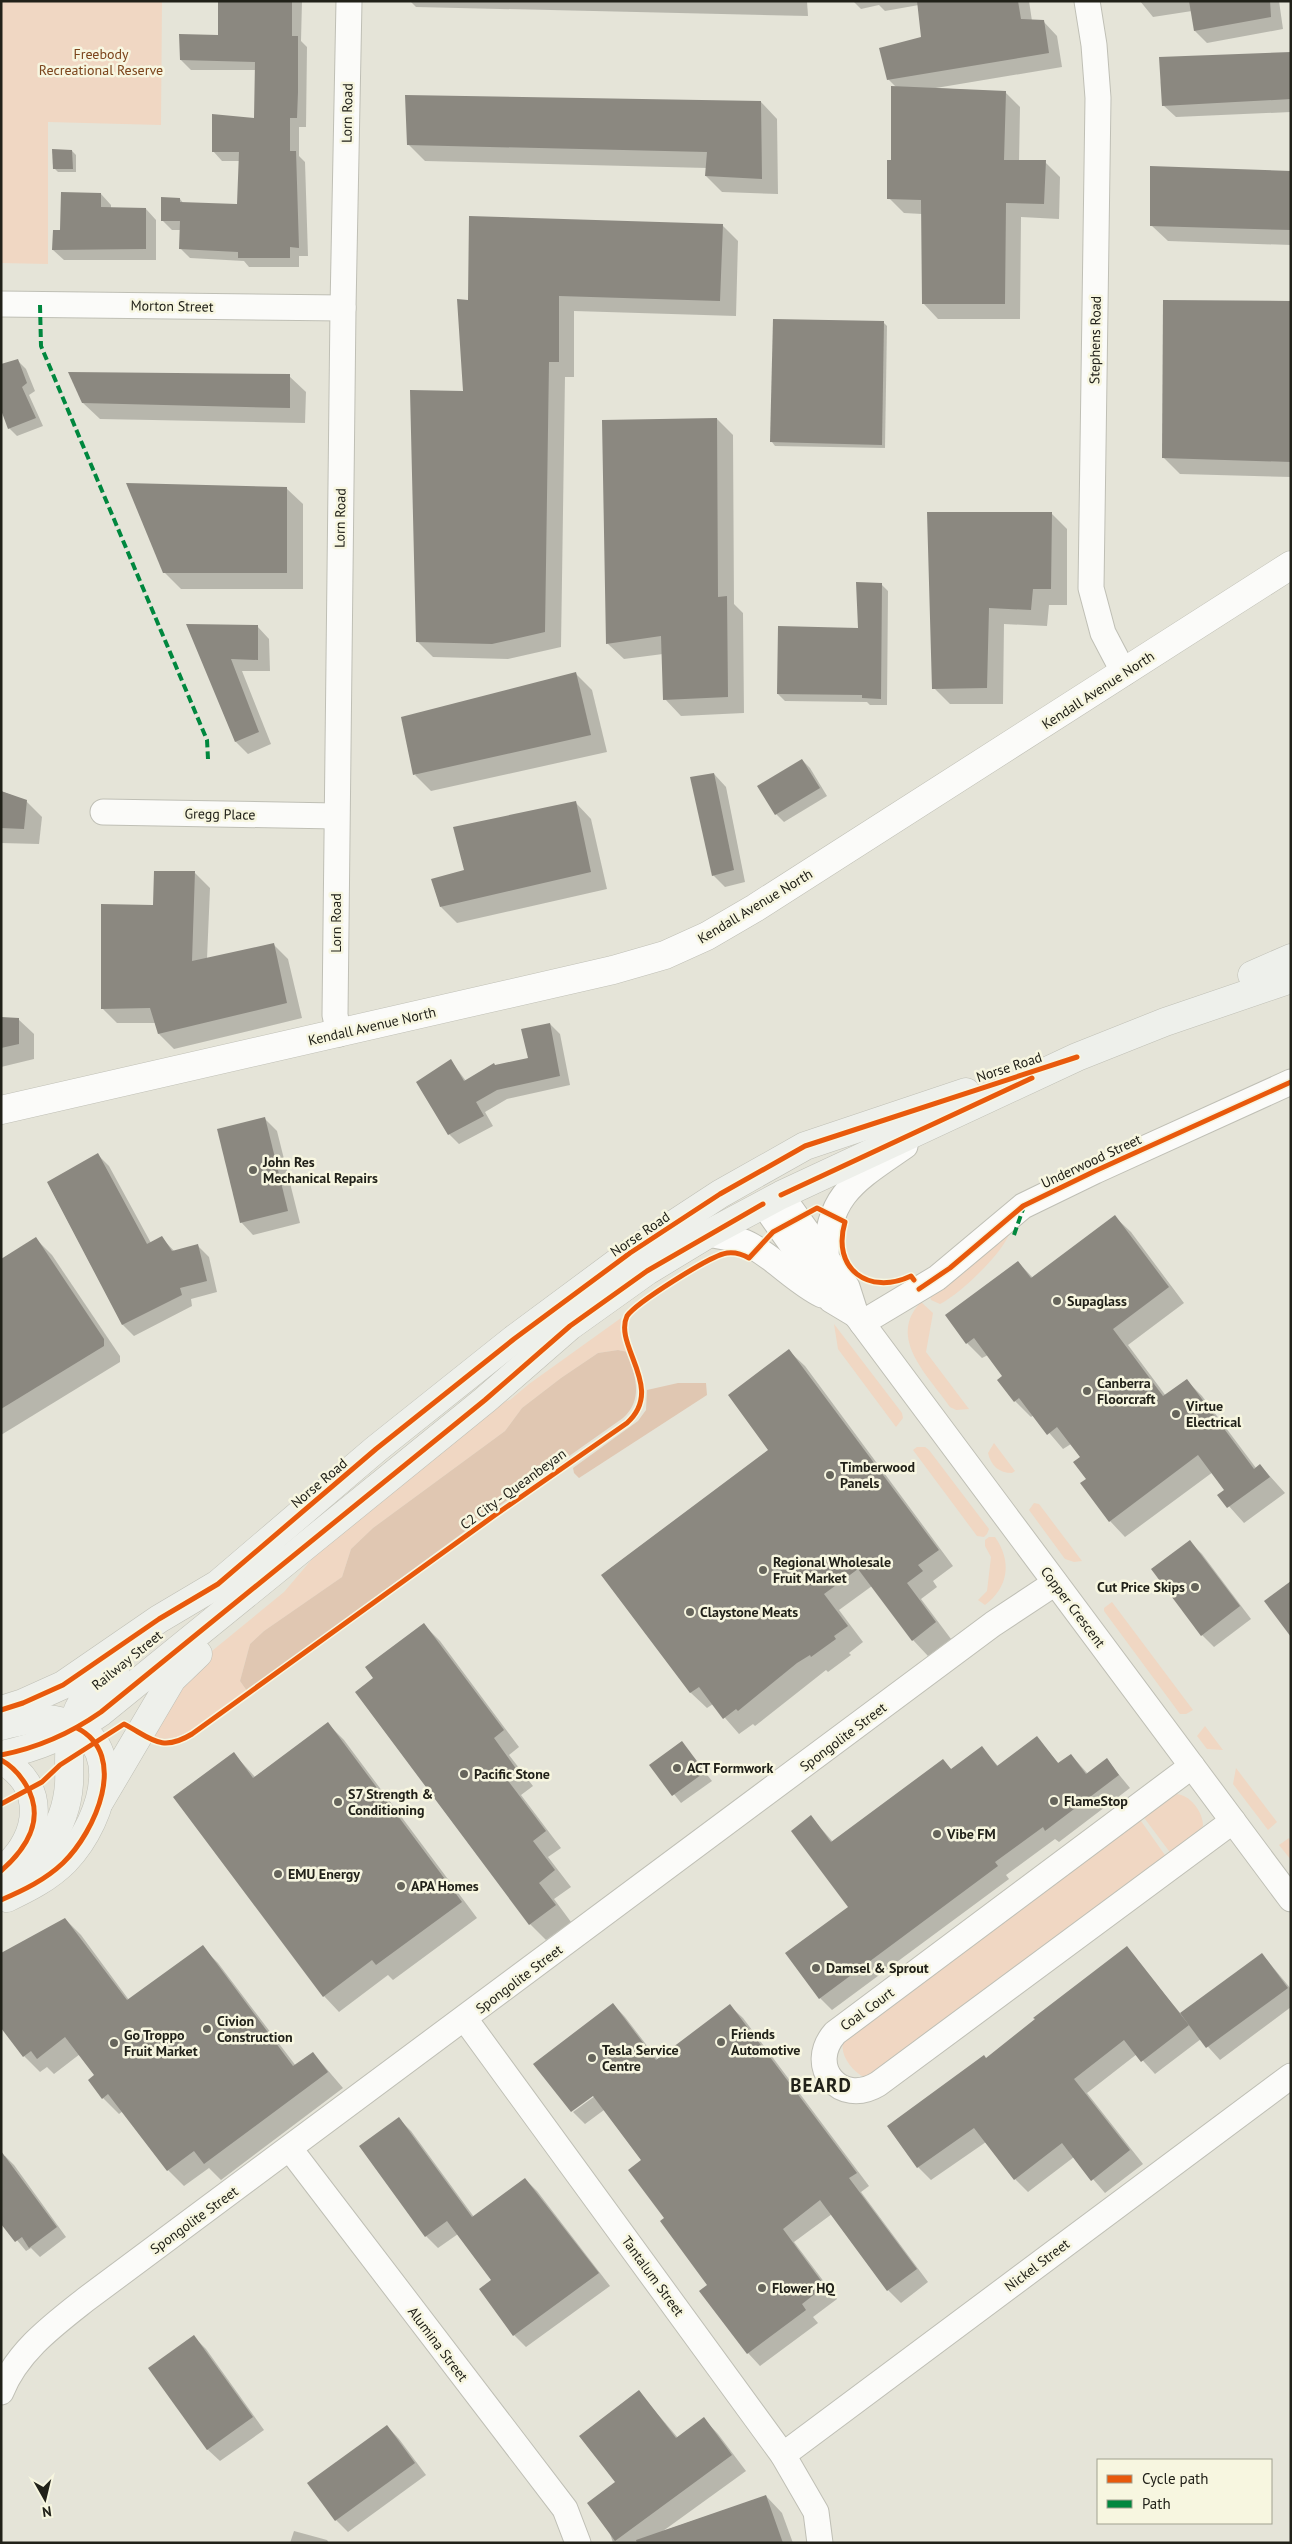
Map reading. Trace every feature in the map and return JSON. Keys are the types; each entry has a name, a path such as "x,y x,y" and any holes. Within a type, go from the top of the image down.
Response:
{"main road":[{"name":"Norse Road","path":"1165,1022 1245,979 1291,958"},
{"name":"Norse Road","path":"1,1755 34,1746 73,1728 122,1695 310,1540 485,1400 570,1326 647,1271 708,1234 772,1199 1077,1057 1165,1022 1291,979"},
{"name":"Norse Road","path":"1,1710 32,1700 63,1685 159,1619 218,1584 384,1443 561,1302 630,1253 755,1174 805,1146 1077,1057"},
{"path":"755,1174 772,1199"},
{"path":"1,1900 42,1880 65,1861 88,1830 100,1801 175,1675 278,1588 310,1540"},
{"name":"Railway Street","path":"1,1885 39,1856 57,1830 67,1796 73,1728 85,1697 97,1682 218,1584"},
{"path":"1,1726 46,1718 73,1728 91,1738 102,1760 105,1776 100,1801"},
{"path":"1,1760 13,1768 25,1783 32,1800 35,1816 32,1833 26,1843 1,1871"}],"street":[{"name":"Lorn Road","path":"339,1034 335,1015 336,816 349,1"},
{"name":"Stephens Road","path":"1087,1 1094,45 1098,98 1091,588 1103,632 1124,674"},
{"name":"Morton Street","path":"1,304 343,308"},
{"name":"Kendall Avenue North","path":"1,1110 339,1034 613,970 665,955 707,936 1124,674 1291,565"},
{"name":"Gregg Place","path":"103,812 336,816"},
{"name":"Underwood Street","path":"859,1319 937,1278 1017,1210 1095,1171 1291,1082"},
{"path":"826,1260 826,1236 830,1220 851,1186 944,1119"},
{"name":"Copper Crescent","path":"772,1199 826,1260 847,1287 859,1319 1291,1898"},
{"name":"Copper Crescent","path":"772,1199 830,1300 859,1319"},
{"path":"708,1234 736,1239 753,1246 801,1283 830,1300"},
{"name":"Spongolite Street","path":"1,2392 5,2383 36,2339 84,2300 465,2020 986,1630 1055,1583"},
{"name":"Coal Court","path":"1192,1766 840,2028 830,2038 824,2053 824,2066 830,2077 839,2086 851,2091 866,2090 878,2084 1233,1821"},
{"name":"Tantalum Street","path":"465,2020 783,2454 816,2512 820,2543"},
{"name":"Nickel Street","path":"783,2454 1291,2076"},
{"name":"Alumina Street","path":"290,2149 565,2509 578,2543"}],"green space":[{"name":"Freebody Recreational Reserve","path":"1,1 162,1 161,125 48,122 48,264 1,263"},
{"path":"1010,1232 999,1251 969,1282 940,1304 931,1300 930,1296"},
{"path":"921,1302 933,1313 926,1352 969,1409 956,1410 950,1407 922,1370 914,1356 909,1343 908,1329 911,1316"},
{"path":"621,1318 620,1330 628,1352 618,1350 598,1353 561,1378 522,1408 505,1431 373,1528 351,1549 342,1577 264,1631 250,1644 240,1681 247,1691 215,1716 189,1732 163,1739 152,1736 171,1698 207,1655 284,1592 318,1552 503,1402 510,1400 529,1384"},
{"path":"834,1324 902,1413 903,1418 896,1427 838,1349"},
{"path":"994,1443 1015,1471 1012,1473 1003,1472 993,1465 988,1453"},
{"path":"917,1447 925,1447 929,1450 989,1529 984,1537 977,1536 913,1450"},
{"path":"1034,1503 1039,1504 1082,1561 1074,1562 1065,1559 1029,1510"},
{"path":"989,1537 995,1537 1004,1555 1006,1564 1003,1582 999,1590 985,1605 978,1600 987,1591 991,1557 985,1546 985,1540"},
{"path":"1112,1602 1193,1710 1186,1714 1180,1714 1104,1611 1104,1608"},
{"path":"1205,1726 1223,1750 1207,1749 1197,1736"},
{"path":"1236,1768 1277,1822 1268,1830 1233,1784"},
{"path":"1175,1794 1186,1797 1195,1805 1201,1815 1203,1826 1173,1853 1169,1851 1145,1819 1144,1813"},
{"path":"1137,1819 1141,1821 1167,1858 876,2075 864,2077 851,2067 843,2052 843,2042"},
{"path":"1289,1838 1291,1841 1291,1860 1279,1845"}],"shaded area":[{"path":"618,1350 628,1352 636,1387 634,1403 630,1411 623,1418 521,1490 247,1691 240,1681 250,1644 264,1631 342,1577 351,1549 373,1528 505,1431 522,1408 561,1378 598,1353"},
{"path":"678,1383 706,1383 707,1395 579,1478 574,1473 573,1468 638,1421 646,1410 647,1390"}],"building":[{"path":"218,1 292,1 292,36 298,36 298,92 297,118 290,118 290,151 296,151 299,248 290,247 290,258 238,258 238,252 179,249 180,221 161,221 161,197 180,198 180,202 237,204 239,152 212,152 212,114 254,118 255,62 180,60 179,34 218,35"},
{"path":"917,1 1018,1 1021,19 1044,20 1049,53 887,80 879,48 921,37"},
{"path":"1189,1 1270,1 1271,17 1194,31"},
{"path":"1291,52 1291,99 1162,106 1159,57"},
{"path":"891,86 1006,91 1004,160 1046,160 1044,204 1006,203 1005,304 922,304 921,200 887,199 887,160 891,160"},
{"path":"405,95 761,101 762,179 705,176 707,152 407,145"},
{"path":"52,149 72,150 73,169 53,169"},
{"path":"1150,166 1291,171 1291,230 1150,226"},
{"path":"61,192 101,193 101,207 146,208 146,249 52,250 53,230 60,230"},
{"path":"469,216 723,224 720,301 559,296 559,362 549,362 545,632 492,644 416,642 410,390 463,391 457,299 468,300"},
{"path":"1163,300 1291,301 1291,462 1162,458"},
{"path":"773,319 884,321 882,445 770,442"},
{"path":"18,359 27,383 22,387 36,418 8,429 1,410 1,364"},
{"path":"68,372 290,374 290,408 82,403"},
{"path":"717,418 718,597 727,596 728,697 663,700 661,636 606,644 602,420"},
{"path":"126,483 287,487 287,573 163,573"},
{"path":"927,512 1052,512 1051,589 1033,589 1031,610 989,608 987,688 932,689"},
{"path":"856,582 882,583 881,699 862,698 862,695 777,694 778,626 858,628"},
{"path":"186,624 258,625 258,660 231,659 259,732 235,742"},
{"path":"576,672 591,735 413,775 401,717"},
{"path":"802,759 820,788 775,815 757,786"},
{"path":"714,773 734,870 712,876 690,777"},
{"path":"1,791 27,800 24,829 1,828"},
{"path":"576,801 591,872 440,907 431,879 464,870 453,827"},
{"path":"154,871 195,871 192,961 274,943 287,1003 158,1034 150,1008 101,1009 101,904 153,905"},
{"path":"1,1017 19,1018 19,1044 1,1048"},
{"path":"550,1023 560,1076 497,1090 476,1102 484,1116 448,1135 416,1082 451,1059 464,1081 494,1063 495,1065 528,1058 521,1029"},
{"name":"John Res Mechanical Repairs","path":"265,1117 288,1211 240,1223 217,1129"},
{"path":"98,1153 147,1244 162,1236 172,1251 198,1244 207,1281 180,1288 182,1295 122,1325 47,1182"},
{"path":"1115,1215 1169,1287 1113,1329 1163,1396 1187,1379 1254,1469 1260,1464 1270,1477 1227,1508 1217,1495 1224,1490 1198,1455 1109,1522 1080,1483 1086,1479 1073,1462 1080,1457 1057,1427 1047,1435 1019,1398 1014,1402 997,1380 1002,1376 974,1338 966,1344 945,1315 1018,1261 1031,1278"},
{"path":"36,1237 104,1339 104,1346 1,1409 1,1259"},
{"path":"789,1349 939,1550 918,1565 923,1571 907,1583 936,1622 912,1641 858,1569 824,1594 848,1626 834,1636 836,1639 811,1657 810,1655 797,1663 738,1711 736,1709 723,1719 699,1687 690,1693 601,1575 768,1450 728,1395"},
{"name":"Cut Price Skips","path":"1190,1540 1240,1606 1201,1636 1151,1569"},
{"path":"1291,1581 1291,1637 1264,1601"},
{"name":"Pacific Stone","path":"424,1623 504,1730 494,1738 517,1770 506,1778 546,1831 533,1841 555,1870 539,1883 556,1905 529,1925 355,1692 373,1678 365,1667"},
{"path":"328,1722 462,1902 376,1965 372,1960 323,1997 173,1797 234,1752 253,1778"},
{"path":"1037,1736 1058,1763 1071,1754 1086,1774 1107,1758 1119,1775 1045,1831 1043,1827 995,1862 998,1866 819,1999 785,1953 848,1907 791,1831 811,1815 831,1842 943,1759 951,1769 982,1746 997,1766"},
{"name":"ACT Formwork","path":"682,1741 705,1772 672,1796 649,1765"},
{"path":"65,1918 127,2000 203,1945 293,2066 313,2052 328,2072 204,2164 194,2151 167,2171 108,2094 102,2099 88,2080 94,2075 65,2037 37,2059 31,2051 23,2057 1,2028 1,1953"},
{"path":"1127,1946 1189,2025 1141,2062 1124,2040 1074,2079 1130,2150 1091,2181 1062,2143 1014,2180 974,2128 917,2168 887,2126 984,2055 986,2058 1035,2019 1033,2018"},
{"path":"1262,1953 1288,1988 1206,2048 1180,2013"},
{"path":"613,2003 656,2060 730,2004 857,2173 849,2178 917,2269 887,2291 820,2200 783,2229 825,2286 802,2304 806,2310 747,2354 699,2291 707,2285 660,2221 664,2218 628,2170 641,2160 593,2096 571,2112 533,2064"},
{"path":"399,2117 472,2217 525,2178 599,2273 513,2336 479,2289 491,2280 447,2221 425,2237 359,2146"},
{"path":"1,2151 57,2227 29,2248 22,2237 15,2242 1,2224"},
{"path":"194,2335 253,2417 207,2450 148,2368"},
{"path":"639,2390 676,2438 704,2417 732,2455 615,2541 587,2503 615,2482 579,2436"},
{"path":"387,2425 415,2463 335,2521 307,2483"},
{"path":"766,2495 783,2543 637,2543 636,2540"}],"marked path":[{"path":"40,305 41,346 207,740 208,759"},
{"path":"1014,1235 1023,1209"}],"cycle path":[{"path":"1,1710 23,1703 63,1685 159,1619 218,1584 376,1449 514,1339 630,1253 720,1194 805,1146 1077,1057"},
{"path":"781,1195 1032,1078"},
{"path":"919,1289 950,1268 1023,1206 1095,1171 1291,1082"},
{"path":"1,1755 53,1739 78,1727 101,1712 485,1400 570,1326 647,1271 763,1204"},
{"name":"C2 City - Queanbeyan","path":"1,1804 42,1782 60,1765 124,1724 149,1738 164,1743 181,1740 192,1734 495,1515 627,1423 638,1410 641,1396 640,1382 627,1340 625,1328 627,1316 644,1301 691,1270 727,1253 744,1255 749,1258 773,1232 817,1208 845,1222 842,1239 844,1253 849,1265 857,1274 868,1280 881,1283 911,1276 914,1280"},
{"path":"1,1900 34,1884 49,1875 63,1863 86,1833 95,1814 102,1794 104,1774 102,1756 93,1740 77,1728"},
{"path":"1,1760 12,1768 24,1781 32,1798 34,1810 34,1821 26,1843 1,1871"}],"place":[{"name":"John Res Mechanical Repairs","path":"253,1170"},
{"name":"Supaglass","path":"1057,1301"},
{"name":"Canberra Floorcraft","path":"1087,1391"},
{"name":"Virtue Electrical","path":"1176,1414"},
{"name":"Timberwood Panels","path":"830,1475"},
{"name":"Regional Wholesale Fruit Market","path":"763,1570"},
{"name":"Cut Price Skips","path":"1195,1587"},
{"name":"Claystone Meats","path":"690,1612"},
{"name":"ACT Formwork","path":"677,1768"},
{"name":"Pacific Stone","path":"464,1774"},
{"name":"FlameStop","path":"1054,1801"},
{"name":"S7 Strength & Conditioning","path":"338,1802"},
{"name":"Vibe FM","path":"937,1834"},
{"name":"EMU Energy","path":"278,1874"},
{"name":"APA Homes","path":"401,1886"},
{"name":"Damsel & Sprout","path":"816,1968"},
{"name":"Civion Construction","path":"207,2029"},
{"name":"Friends Automotive","path":"721,2042"},
{"name":"Go Troppo Fruit Market","path":"114,2043"},
{"name":"Tesla Service Centre","path":"592,2058"},
{"name":"Flower HQ","path":"762,2288"}],"district":[{"name":"BEARD","path":"821,2085"}]}
